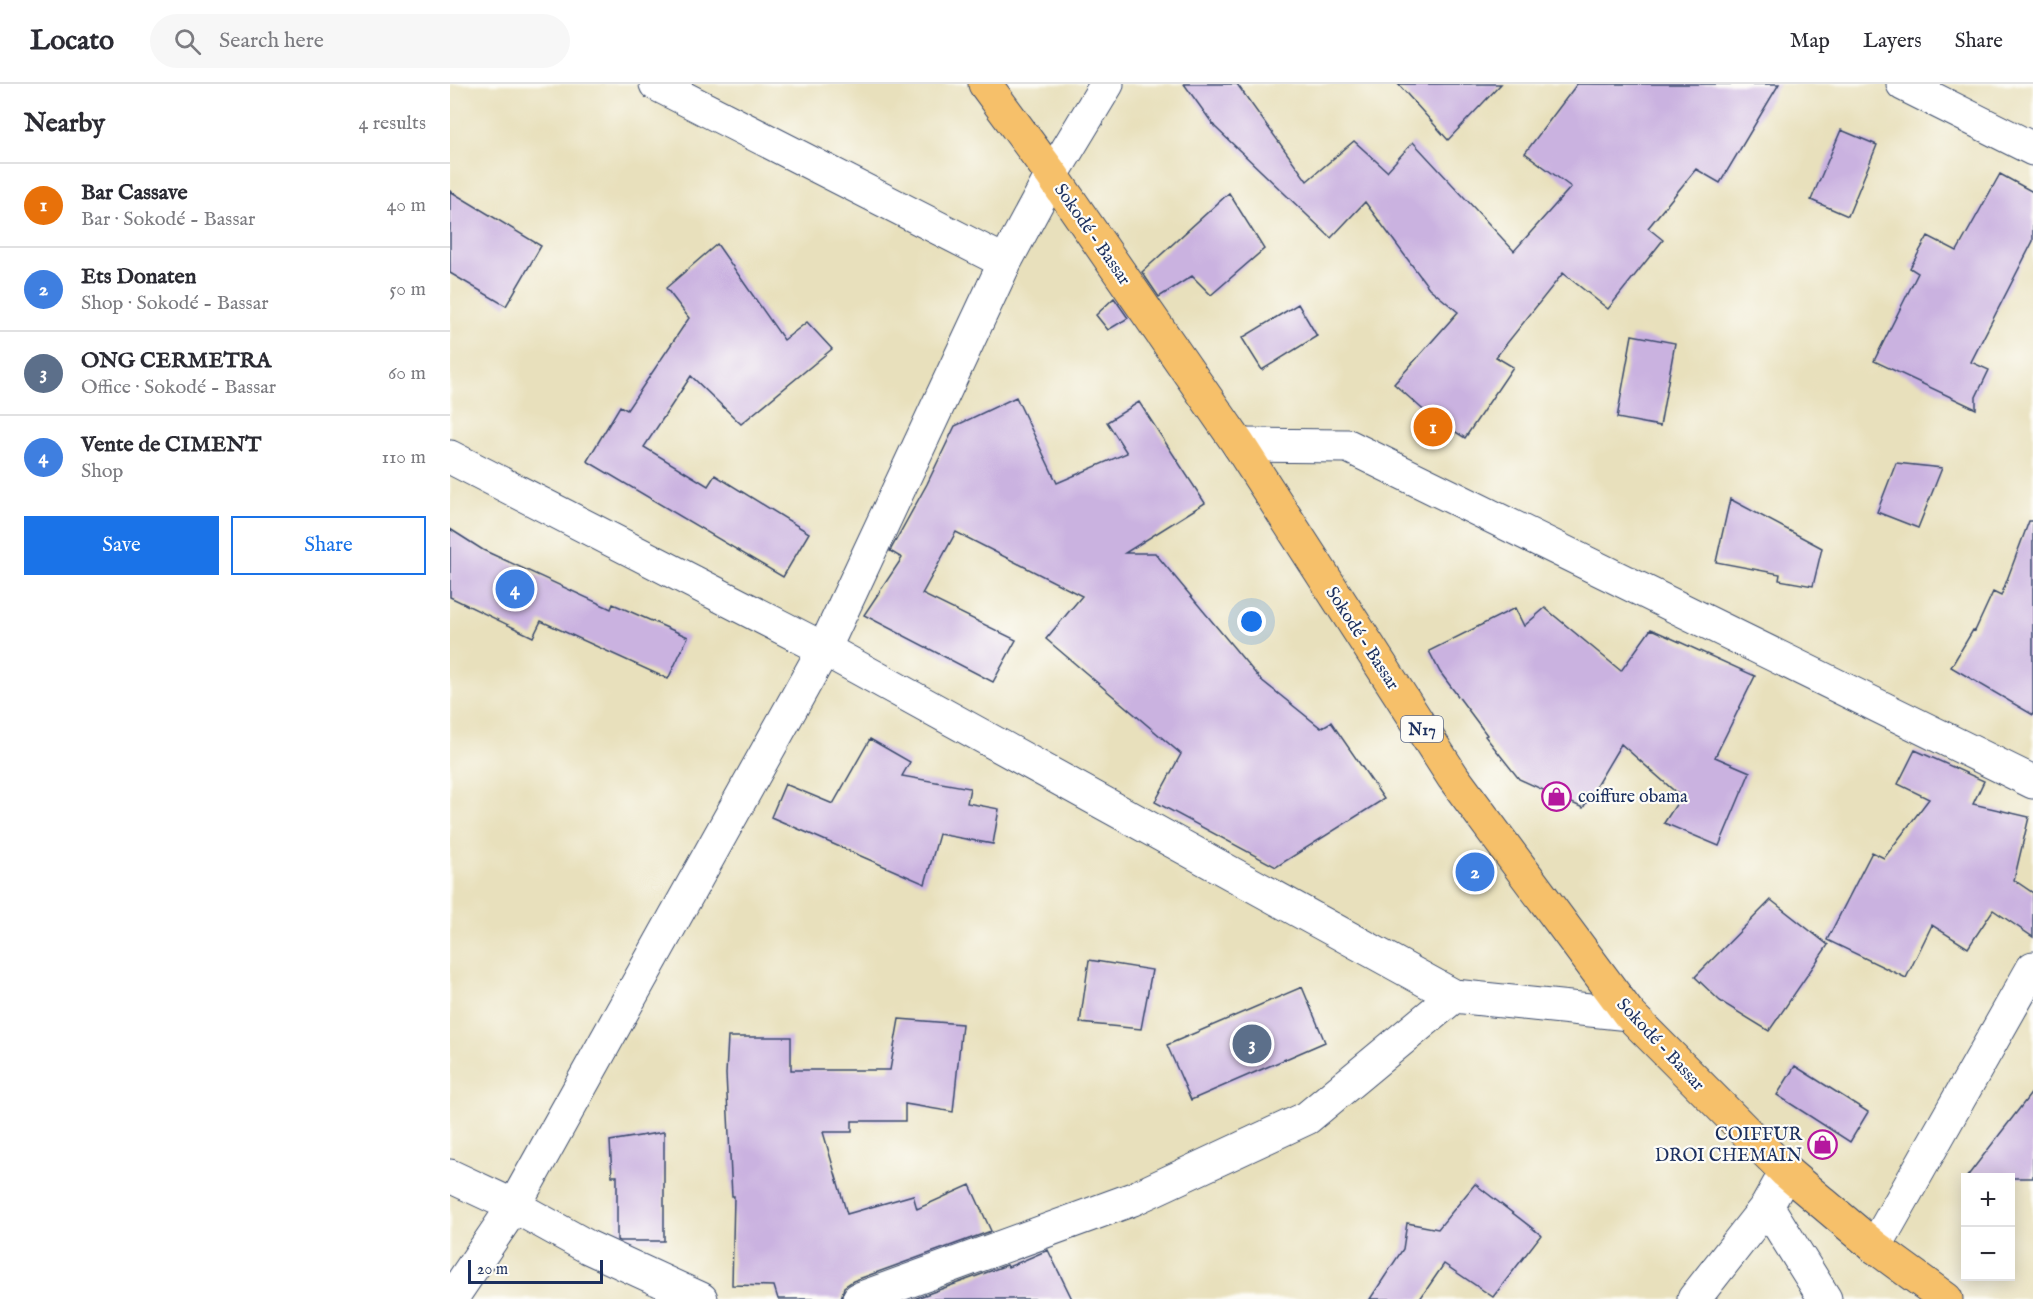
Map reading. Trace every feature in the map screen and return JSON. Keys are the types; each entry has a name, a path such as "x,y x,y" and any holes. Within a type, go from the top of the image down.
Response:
{"main road":[{"name":"Sokodé - Bassar","path":"985,84 1052,175 1239,445 1453,777 1629,1014 1786,1172 1875,1247 1946,1299"}],"street":[{"path":"656,84 1005,262"},
{"path":"451,1299 514,1206 824,649 1005,262 1052,175 1107,84"},
{"path":"1903,84 2033,149"},
{"path":"1239,445 1348,446 2033,782"},
{"path":"450,457 824,649 1454,996 1629,1014"},
{"path":"1875,1247 2033,968"},
{"path":"859,1299 1133,1199 1307,1118 1454,996"},
{"path":"1694,1299 1767,1206 1786,1172"},
{"path":"450,1176 514,1206 588,1247 701,1299"},
{"path":"1767,1206 1825,1299"}],"building":[{"path":"1184,84 1237,84 1307,181 1354,141 1387,171 1413,142 1514,251 1571,187 1525,153 1577,84 1779,84 1720,183 1696,169 1648,228 1663,240 1608,309 1563,273 1496,357 1513,367 1465,438 1429,415 1394,384 1458,312 1429,288 1365,202 1331,238 1215,127"},
{"path":"1398,84 1501,84 1448,140"},
{"path":"1841,130 1877,145 1848,216 1811,200"},
{"path":"2000,174 2033,192 2033,241 1971,362 1989,370 1976,397 1976,409 1874,361 1918,273 1910,268 1928,236 1957,251"},
{"path":"450,191 541,246 506,306 450,273"},
{"path":"1229,193 1264,249 1211,295 1192,276 1159,297 1142,272"},
{"path":"717,244 784,340 807,322 832,349 741,424 691,376 644,447 708,486 715,475 809,533 783,577 587,461 620,406 627,410 689,318 666,288"},
{"path":"1114,298 1128,318 1108,330 1096,315"},
{"path":"1298,304 1317,336 1262,370 1242,338"},
{"path":"1632,335 1675,343 1660,426 1617,418"},
{"path":"1016,397 1057,483 1127,453 1107,422 1139,402 1205,503 1125,553 1155,553 1260,679 1321,728 1331,722 1384,799 1276,867 1155,802 1181,754 1046,639 1082,596 956,532 922,594 1016,640 993,682 864,615 902,558 890,551 927,484 955,426"},
{"path":"1896,463 1942,468 1918,528 1877,512"},
{"path":"1730,499 1822,548 1813,586 1779,580 1780,574 1716,562"},
{"path":"2029,521 2033,521 2033,715 1951,667 1973,630 1975,631 1993,592 2001,596"},
{"path":"450,529 483,550 611,609 613,604 688,637 668,679 541,621 533,637 450,597"},
{"path":"1515,608 1524,626 1545,608 1621,671 1651,629 1755,676 1715,757 1750,772 1719,846 1664,823 1681,797 1621,744 1583,808 1519,779 1485,736 1487,735 1440,672 1429,651"},
{"path":"870,739 910,762 902,776 970,788 967,803 999,809 993,844 939,834 925,884 771,817 785,784 833,804"},
{"path":"1915,750 1984,781 1973,804 2029,817 2014,880 2033,893 2033,937 1993,910 1968,948 1932,925 1906,978 1827,940 1872,852 1884,858 1929,799 1898,784"},
{"path":"1771,900 1828,945 1769,1031 1720,1001 1695,977"},
{"path":"1089,960 1152,970 1141,1029 1080,1023"},
{"path":"1302,987 1325,1042 1191,1100 1167,1045"},
{"path":"899,1019 962,1024 953,1112 905,1104 905,1121 852,1121 852,1132 823,1132 847,1214 913,1195 917,1209 970,1185 991,1231 853,1281 844,1287 841,1299 778,1299 774,1286 732,1285 734,1196 732,1196 726,1074 728,1037 791,1037 791,1070 890,1070"},
{"path":"1795,1066 1868,1112 1850,1142 1777,1095"},
{"path":"2033,1091 2033,1178 2015,1178 2015,1173 1970,1173"},
{"path":"664,1132 664,1241 619,1241 617,1240 617,1176 612,1176 610,1141"},
{"path":"1475,1184 1541,1235 1493,1297 1444,1264 1420,1299 1370,1299 1403,1249 1407,1223 1438,1229"},
{"path":"1048,1250 1072,1299 914,1299 1007,1265 1008,1267"}],"place":[{"name":"Bar Cassave","path":"1433,427"},
{"name":"Vente de CIMENT","path":"515,589"},
{"name":"coiffure obama","path":"1557,796"},
{"name":"Ets Donaten","path":"1475,872"},
{"name":"ONG CERMETRA","path":"1252,1044"},
{"name":"COIFFUR DROI CHEMAIN","path":"1823,1144"}]}
